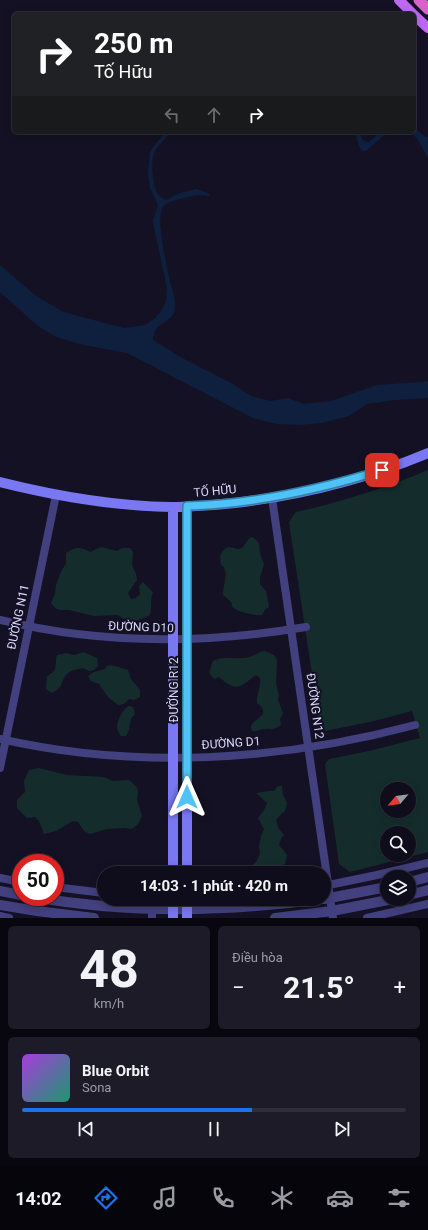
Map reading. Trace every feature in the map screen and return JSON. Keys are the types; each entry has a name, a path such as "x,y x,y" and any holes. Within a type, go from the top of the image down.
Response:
{"highway":[{"path":"418,0 428,9"}],"main road":[{"path":"399,0 412,12"},
{"path":"416,16 428,28"},
{"name":"TỐ HỮU","path":"0,482 56,495 105,502 147,506 206,506 307,492 342,483 382,470 428,452"},
{"name":"ĐƯỜNG R12","path":"187,506 187,866"},
{"name":"ĐƯỜNG R12","path":"173,507 173,866"}],"street":[{"name":"ĐƯỜNG N11","path":"0,768 3,739 56,495"},
{"name":"ĐƯỜNG N12","path":"272,498 292,630 324,866"},
{"name":"ĐƯỜNG D10","path":"0,620 28,627 127,639 187,640 241,636 306,627"},
{"name":"ĐƯỜNG D1","path":"3,739 88,753 172,757 228,756 308,748 415,725"},
{"path":"331,884 377,876 428,863"},
{"path":"416,880 428,877"},
{"path":"0,878 12,880"},
{"path":"64,888 97,892"},
{"path":"331,897 380,888"},
{"path":"416,893 428,890"},
{"path":"0,891 12,893"},
{"path":"64,901 154,909 173,914 187,914 262,906"},
{"path":"275,918 332,914 380,902"},
{"path":"367,918 428,904"},
{"path":"0,905 94,918"},
{"path":"0,916 9,918"}],"green space":[{"path":"428,470 428,852 416,855 416,826 380,826 380,862 389,862 350,872 339,864 325,764 329,759 420,738 412,711 374,721 325,731 320,727 289,522 296,512 330,504 396,483"},
{"path":"251,537 259,543 260,554 264,564 260,584 266,591 269,607 262,615 239,611 232,606 231,602 223,595 226,575 224,567 221,565 221,554 228,547 238,549 241,548"},
{"path":"101,547 117,551 122,548 130,548 133,552 132,565 137,580 128,593 131,599 136,598 140,594 139,586 143,582 153,592 150,615 142,619 130,621 118,615 94,616 69,610 56,609 51,603 60,574 66,563 66,553 72,549 78,548 90,552"},
{"path":"264,651 275,656 277,660 276,683 279,696 278,700 283,713 280,719 281,725 278,727 273,729 252,731 252,724 263,714 262,708 257,703 260,678 256,675 241,686 237,687 227,683 219,677 214,679 209,673 213,661 217,659 245,658"},
{"path":"84,652 97,658 98,666 94,670 89,671 83,668 71,671 64,678 61,686 56,691 52,693 46,689 47,676 55,670 57,655 66,653 74,655"},
{"path":"111,665 128,670 131,679 140,690 140,697 134,700 129,699 124,704 118,705 108,697 99,684 91,681 88,676"},
{"path":"128,706 133,707 135,714 131,719 128,733 126,736 121,736 117,729 117,724 124,710"},
{"path":"39,768 67,775 104,777 113,781 129,780 136,786 138,791 137,800 142,816 138,824 132,829 107,829 90,834 84,831 78,822 73,821 56,831 44,834 39,821 35,817 27,818 17,808 17,800 25,792 24,781 29,770"},
{"path":"278,786 282,786 283,795 287,803 285,811 276,820 279,829 284,835 279,845 287,855 285,864 282,866 252,866 260,854 259,846 264,829 258,818 267,803 256,793 274,791"}],"water":[{"path":"416,130 428,137 428,158 418,140 413,134 416,134"},
{"path":"164,134 169,134 158,147 153,157 153,178 156,190 161,197 166,200 180,193 196,189 208,193 210,196 198,195 172,201 167,203 162,209 160,216 161,234 175,309 172,316 157,328 153,340 184,359 233,384 251,396 270,401 288,398 304,404 331,401 377,385 428,381 428,398 367,404 349,416 322,423 300,425 277,424 253,418 127,353 84,345 56,337 38,326 0,292 0,265 35,295 63,312 124,328 146,325 155,318 162,310 166,301 167,288 153,220 158,205 150,188 148,174 150,152"},
{"path":"356,134 360,134 365,141 369,142 378,134 386,134 366,151 362,151"}],"route":[{"path":"187,797 187,506 206,506 242,502 307,492 342,483 382,470"}]}
